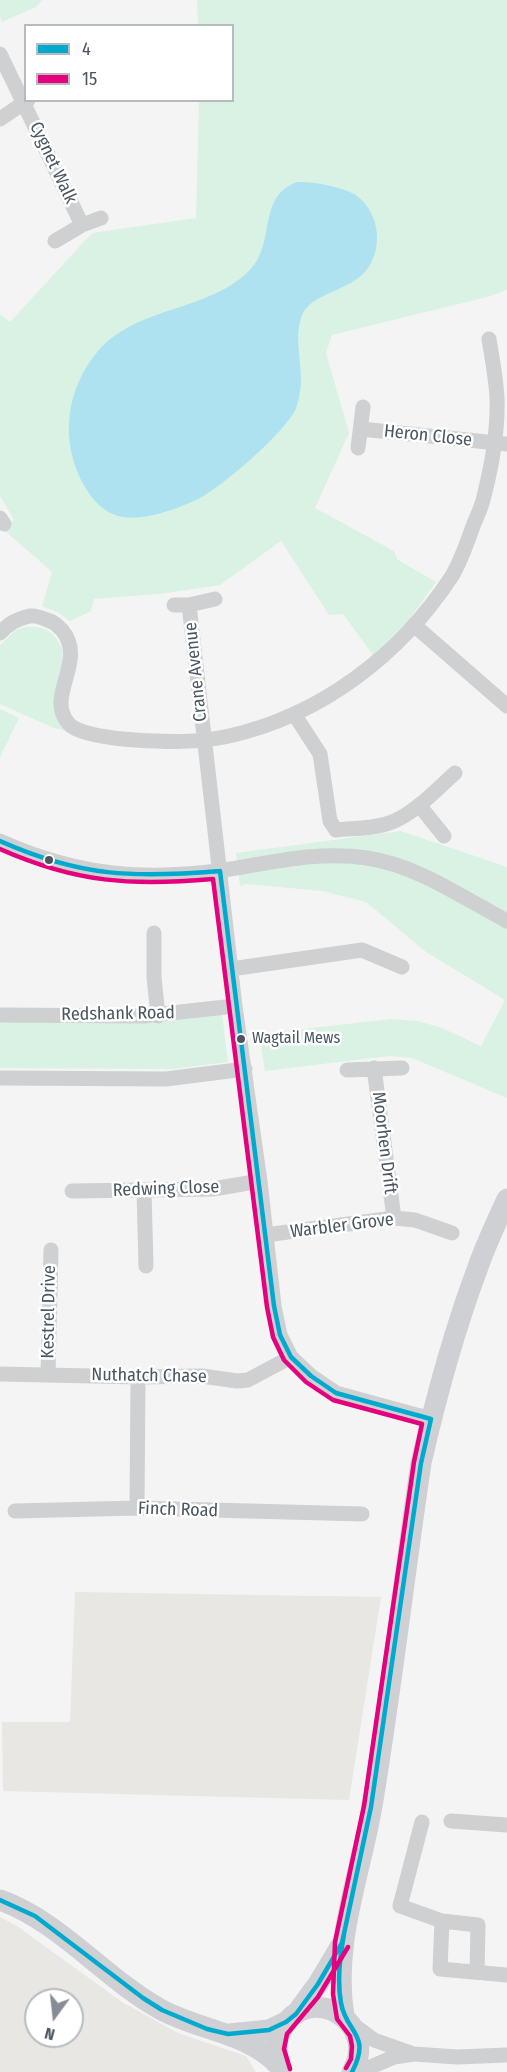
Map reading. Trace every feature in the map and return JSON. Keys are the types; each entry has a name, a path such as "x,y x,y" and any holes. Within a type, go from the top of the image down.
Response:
{"street":[{"name":"Cygnet Walk","path":"0,54 24,97"},
{"path":"0,119 25,102"},
{"name":"Cygnet Walk","path":"26,102 82,225"},
{"name":"Cygnet Walk","path":"55,241 82,225 101,218"},
{"path":"0,633 8,624 34,615 55,623 72,648 61,704 63,714 69,724 84,732 131,740 175,742 204,740 231,735 294,714 335,693 376,664 414,625 453,575 468,542 501,443 489,339"},
{"name":"Heron Close","path":"358,448 363,407"},
{"name":"Heron Close","path":"361,429 501,443"},
{"name":"Crane Avenue","path":"215,599 181,605 204,740 274,1306 280,1335 291,1357"},
{"path":"414,625 507,706"},
{"path":"294,714 320,754 330,821 336,830 394,822 419,805 455,773"},
{"path":"419,805 444,836"},
{"path":"0,841 60,863 111,874 150,876 220,870 298,858 335,856 365,858 393,863 431,879 507,921"},
{"path":"154,933 154,977 158,1016"},
{"path":"231,969 362,950 402,966"},
{"name":"Redshank Road","path":"0,1015 158,1016 236,1006"},
{"name":"Moorhen Drift","path":"375,1068 394,1218"},
{"path":"347,1070 402,1068"},
{"path":"0,1078 166,1079 245,1069"},
{"name":"Redwing Close","path":"72,1191 213,1189 260,1181"},
{"path":"144,1191 146,1266"},
{"path":"352,2072 358,2062 360,2046 357,2033 347,2020 340,1993 342,1943 371,1807 419,1475 431,1419 453,1342 478,1266 507,1199"},
{"name":"Warbler Grove","path":"266,1235 394,1218 415,1220 452,1233"},
{"name":"Kestrel Drive","path":"48,1374 51,1250"},
{"path":"291,1357 311,1376 336,1394 431,1419"},
{"name":"Nuthatch Chase","path":"0,1374 202,1376 237,1381 248,1380 291,1357"},
{"path":"137,1508 138,1377"},
{"path":"341,1497 341,1513"},
{"name":"Finch Road","path":"15,1510 137,1508 362,1514"},
{"path":"451,1821 507,1825"},
{"path":"422,1822 400,1906 442,1921 478,1925 477,1972"},
{"path":"0,1900 35,1916 120,1982 162,2010 207,2029 228,2034 270,2056 281,2069"},
{"path":"442,1921 440,1969 507,1975"},
{"path":"281,2069 276,2051 278,2036 318,1984 342,1943"},
{"path":"228,2034 269,2030 311,2008 322,2007 332,2010 374,2040 414,2054"},
{"path":"359,2072 394,2057 414,2054 457,2057 507,2055"}],"shaded area":[{"path":"75,1592 381,1597 349,1800 3,1791 2,1722 70,1722"},
{"path":"0,1917 17,1926 122,2002 178,2033 246,2056 256,2072 0,2072"}],"green space":[{"path":"0,0 42,0 36,7 2,22"},
{"path":"197,0 507,0 507,290 332,335 326,353 349,433 315,508 394,551 398,560 436,582 409,620 373,655 343,614 329,615 281,541 220,585 159,594 94,599 91,611 70,621 42,606 52,572 3,529 14,520 0,496 0,314 10,322 92,233 196,218 199,102 234,102 234,24 198,24"},
{"path":"39,627 48,631 62,648 65,730 56,729 0,704 0,645 16,630"},
{"path":"0,709 19,718 0,757"},
{"path":"401,831 507,867 507,1098 412,1058 391,1056 265,1071 259,1034 391,1019 418,1021 442,1028 481,1046 505,1000 426,952 366,902 322,891 246,884 240,886 236,853"},
{"path":"222,1014 228,1062 173,1069 0,1068 0,1019"}],"water":[{"path":"297,182 327,185 356,195 373,217 377,245 371,263 365,272 356,280 316,300 303,313 298,339 301,384 296,408 280,431 251,459 220,485 196,500 147,516 118,516 107,511 95,501 85,487 71,453 69,435 73,399 88,365 99,350 115,336 133,325 213,294 232,284 249,271 263,247 271,209 276,198 284,189"}],"transit line":[{"name":"4","path":"0,841 56,862 108,872 160,874 220,871"},
{"name":"15","path":"0,849 54,869 105,879 130,882 213,879 267,1307 273,1337 284,1360 306,1382 333,1400 422,1424 414,1462 364,1806 335,1942 333,1994 337,2019 350,2036 352,2046 351,2059 346,2068"},
{"name":"4","path":"220,871 274,1306 280,1335 291,1357 311,1376 336,1393 431,1419"},
{"name":"4","path":"0,1900 35,1916 162,2010 207,2029 228,2034 269,2030 296,2014 318,1984 342,1943 371,1807 421,1463 431,1419"},
{"name":"4","path":"344,1934 339,1986 341,2003 359,2041 357,2059 352,2072"},
{"name":"15","path":"290,2069 284,2049 287,2034 318,1997 348,1947"}],"place":[{"name":"Wagtail Mews","path":"241,1039"}]}
